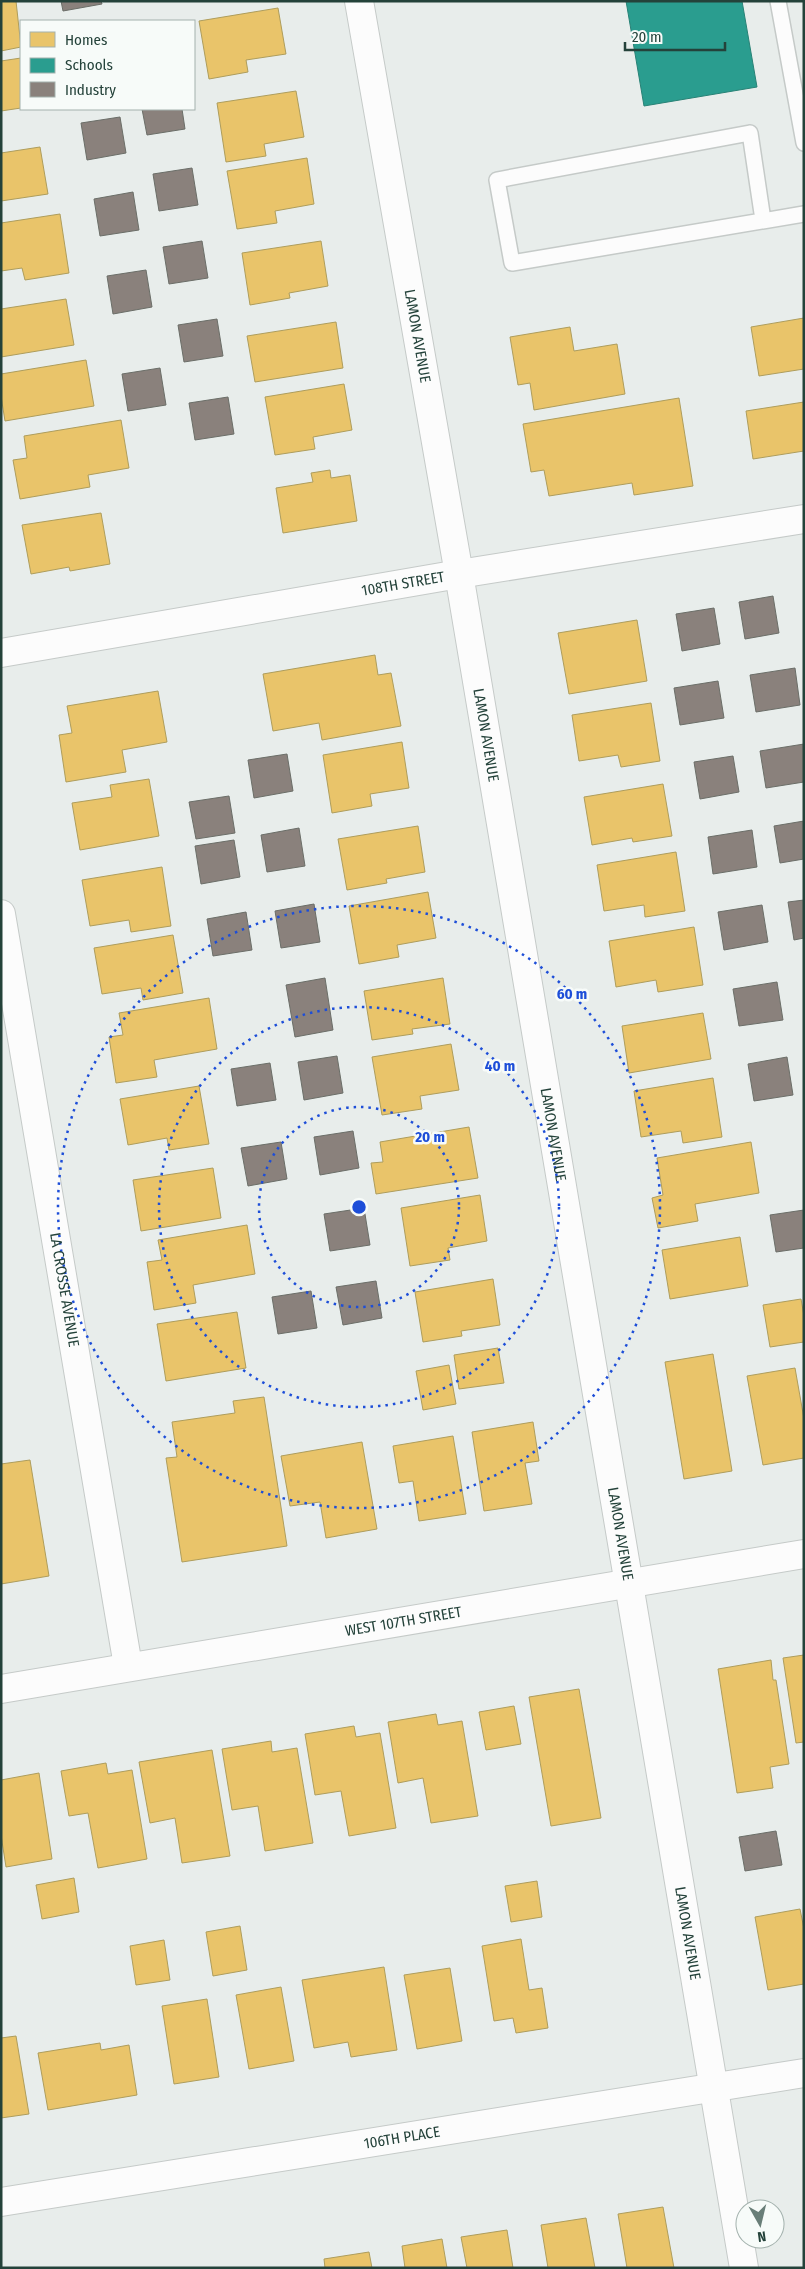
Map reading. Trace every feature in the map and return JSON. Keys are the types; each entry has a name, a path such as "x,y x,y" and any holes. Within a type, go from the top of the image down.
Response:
{"street":[{"name":"LAMON AVENUE","path":"359,1 460,574 744,2268"},
{"name":"108TH STREET","path":"1,653 460,574 804,519"},
{"name":"LA CROSSE AVENUE","path":"1,914 128,1666"},
{"name":"WEST 107TH STREET","path":"1,1689 128,1666 804,1554"},
{"name":"106TH PLACE","path":"1,2202 804,2073"}],"lane":[{"path":"778,1 801,113 804,143"},
{"path":"763,220 750,133 497,180 512,263 804,214"}],"building: Homes":[{"path":"1,1 16,1 20,47 1,51"},
{"path":"278,8 286,54 246,60 248,72 209,79 199,21"},
{"path":"20,58 20,108 1,111 1,61"},
{"path":"296,91 304,137 264,144 266,156 226,162 217,103"},
{"path":"40,147 48,194 1,201 1,153"},
{"path":"307,158 314,204 275,211 277,223 237,229 227,171"},
{"path":"60,214 69,273 25,280 22,268 1,271 1,223"},
{"path":"321,241 328,286 289,293 290,298 250,305 242,253"},
{"path":"66,299 74,345 1,357 1,309"},
{"path":"804,318 804,369 759,376 751,327"},
{"path":"336,322 343,368 255,382 247,336"},
{"path":"570,327 574,351 617,344 625,394 534,410 530,383 518,385 510,337"},
{"path":"86,360 94,406 5,421 1,396 1,374"},
{"path":"344,384 352,430 313,437 315,449 275,455 265,397"},
{"path":"679,398 693,486 634,495 632,483 549,496 544,470 531,472 523,424"},
{"path":"804,402 804,451 753,459 746,411"},
{"path":"121,420 129,468 88,475 90,487 20,499 13,460 27,458 24,436"},
{"path":"330,470 331,478 350,475 357,521 283,533 276,488 313,482 311,473"},
{"path":"101,513 110,564 70,571 69,567 31,574 22,525"},
{"path":"637,620 647,681 569,694 558,633"},
{"path":"375,655 378,675 391,673 401,726 322,740 319,723 273,731 263,674"},
{"path":"158,691 167,742 122,750 126,772 66,782 59,735 72,733 67,706"},
{"path":"651,703 660,761 621,767 618,755 579,761 572,715"},
{"path":"402,742 409,788 370,794 372,806 332,813 323,755"},
{"path":"149,779 159,836 80,850 72,803 112,797 110,785"},
{"path":"663,784 672,836 633,842 632,838 592,845 584,797"},
{"path":"418,826 425,872 386,879 387,883 347,890 338,839"},
{"path":"676,852 685,911 645,917 644,905 604,911 597,865"},
{"path":"162,867 171,926 131,932 129,920 90,926 82,880"},
{"path":"428,892 436,938 397,945 399,957 359,964 349,906"},
{"path":"694,927 703,985 658,992 656,980 616,987 609,941"},
{"path":"173,935 183,993 143,1000 141,988 102,994 94,948"},
{"path":"443,978 450,1024 412,1029 413,1034 372,1040 364,991"},
{"path":"209,998 217,1049 154,1060 157,1077 116,1083 109,1037 123,1035 119,1013"},
{"path":"703,1013 711,1059 629,1073 622,1026"},
{"path":"451,1044 459,1090 420,1096 422,1109 382,1115 372,1057"},
{"path":"713,1078 722,1137 683,1143 681,1131 641,1137 634,1091"},
{"path":"199,1086 209,1144 169,1150 167,1138 128,1145 120,1099"},
{"path":"469,1127 478,1178 376,1194 371,1163 383,1162 380,1142"},
{"path":"751,1142 759,1193 695,1204 698,1221 658,1228 652,1198 663,1195 657,1158"},
{"path":"213,1168 221,1218 141,1231 133,1180"},
{"path":"480,1195 487,1241 448,1248 450,1260 410,1266 401,1208"},
{"path":"247,1225 255,1274 193,1285 196,1303 154,1310 147,1262 162,1260 158,1240"},
{"path":"740,1237 748,1286 670,1299 662,1250"},
{"path":"493,1279 500,1325 461,1331 462,1336 423,1342 415,1292"},
{"path":"801,1299 804,1316 804,1342 770,1347 763,1305"},
{"path":"237,1312 246,1368 166,1381 157,1324"},
{"path":"498,1348 504,1383 459,1389 454,1355"},
{"path":"713,1354 732,1471 684,1479 665,1362"},
{"path":"449,1365 456,1404 423,1410 416,1371"},
{"path":"795,1368 804,1419 804,1458 763,1465 747,1376"},
{"path":"264,1397 287,1546 182,1562 166,1458 177,1457 172,1422 235,1413 233,1401"},
{"path":"533,1422 539,1461 525,1463 532,1504 484,1511 472,1432"},
{"path":"453,1436 466,1514 419,1521 413,1481 399,1483 393,1446"},
{"path":"362,1442 377,1529 326,1538 320,1502 290,1506 281,1456"},
{"path":"30,1460 49,1576 1,1584 1,1464"},
{"path":"804,1655 804,1742 796,1743 783,1658"},
{"path":"771,1660 773,1680 776,1680 789,1764 770,1767 773,1788 737,1793 718,1669"},
{"path":"579,1689 601,1818 551,1826 529,1697"},
{"path":"514,1706 521,1744 486,1750 479,1712"},
{"path":"436,1714 438,1725 462,1721 478,1816 431,1823 423,1778 398,1783 388,1722"},
{"path":"354,1726 356,1737 380,1733 396,1828 349,1836 341,1791 315,1795 305,1734"},
{"path":"271,1741 272,1752 297,1748 313,1843 265,1851 258,1806 232,1810 222,1749"},
{"path":"212,1750 230,1856 182,1863 175,1818 150,1823 139,1762"},
{"path":"106,1763 108,1774 132,1770 147,1859 98,1868 88,1813 69,1816 61,1771"},
{"path":"39,1773 52,1859 6,1867 1,1835 1,1780"},
{"path":"74,1878 79,1912 42,1919 36,1885"},
{"path":"537,1881 542,1917 511,1922 505,1886"},
{"path":"800,1909 804,1929 804,1984 768,1990 755,1917"},
{"path":"240,1926 247,1970 213,1976 206,1932"},
{"path":"521,1939 529,1990 542,1988 548,2028 516,2033 513,2018 494,2021 482,1946"},
{"path":"164,1940 170,1980 136,1985 130,1946"},
{"path":"384,1967 397,2050 351,2057 348,2042 314,2048 302,1980"},
{"path":"450,1968 462,2041 417,2049 404,1975"},
{"path":"281,1987 294,2061 249,2069 236,1995"},
{"path":"207,1999 219,2077 174,2084 162,2006"},
{"path":"16,2036 29,2114 1,2118 1,2038"},
{"path":"100,2043 101,2050 129,2045 137,2095 48,2110 38,2053"},
{"path":"663,2207 674,2268 627,2268 618,2214"},
{"path":"586,2218 595,2268 548,2268 541,2225"},
{"path":"507,2230 513,2268 467,2268 461,2237"},
{"path":"442,2239 447,2268 405,2268 402,2246"},
{"path":"369,2252 372,2268 325,2268 324,2259"}],"building: Schools":[{"path":"626,1 742,1 757,87 644,106"}],"building: Industry":[{"path":"61,1 101,1 102,4 63,11"},
{"path":"142,110 182,110 185,129 147,135"},
{"path":"120,117 126,153 87,160 81,123"},
{"path":"192,168 198,205 159,211 153,174"},
{"path":"133,192 139,230 100,236 94,199"},
{"path":"202,241 208,278 169,284 163,247"},
{"path":"146,270 152,307 113,314 107,276"},
{"path":"217,319 223,356 184,362 178,325"},
{"path":"160,368 166,405 128,411 122,374"},
{"path":"228,397 234,434 195,440 189,403"},
{"path":"773,596 779,633 745,639 739,602"},
{"path":"714,608 720,644 682,651 676,614"},
{"path":"795,668 800,705 756,712 750,675"},
{"path":"718,681 724,718 680,725 674,688"},
{"path":"804,744 804,782 766,788 760,751"},
{"path":"287,754 293,791 254,798 248,760"},
{"path":"733,756 739,792 700,799 694,762"},
{"path":"229,796 235,833 196,839 189,802"},
{"path":"804,821 804,859 780,863 774,826"},
{"path":"299,828 305,866 267,872 261,835"},
{"path":"752,830 757,867 713,874 708,837"},
{"path":"234,840 240,877 201,884 195,846"},
{"path":"804,900 804,938 794,940 788,902"},
{"path":"314,904 320,942 281,948 275,911"},
{"path":"762,905 768,942 724,950 718,912"},
{"path":"246,912 252,950 213,956 207,919"},
{"path":"325,978 333,1030 295,1037 286,985"},
{"path":"777,982 783,1020 739,1026 733,989"},
{"path":"337,1056 343,1093 304,1100 298,1062"},
{"path":"787,1057 793,1095 754,1101 748,1064"},
{"path":"270,1063 276,1100 237,1106 231,1069"},
{"path":"353,1131 359,1168 320,1175 314,1137"},
{"path":"281,1142 287,1179 248,1186 241,1148"},
{"path":"364,1208 370,1245 330,1251 324,1214"},
{"path":"804,1210 804,1248 776,1252 770,1215"},
{"path":"376,1281 382,1318 343,1325 336,1287"},
{"path":"311,1291 317,1328 278,1334 272,1297"},
{"path":"776,1831 782,1865 745,1871 739,1837"}]}
